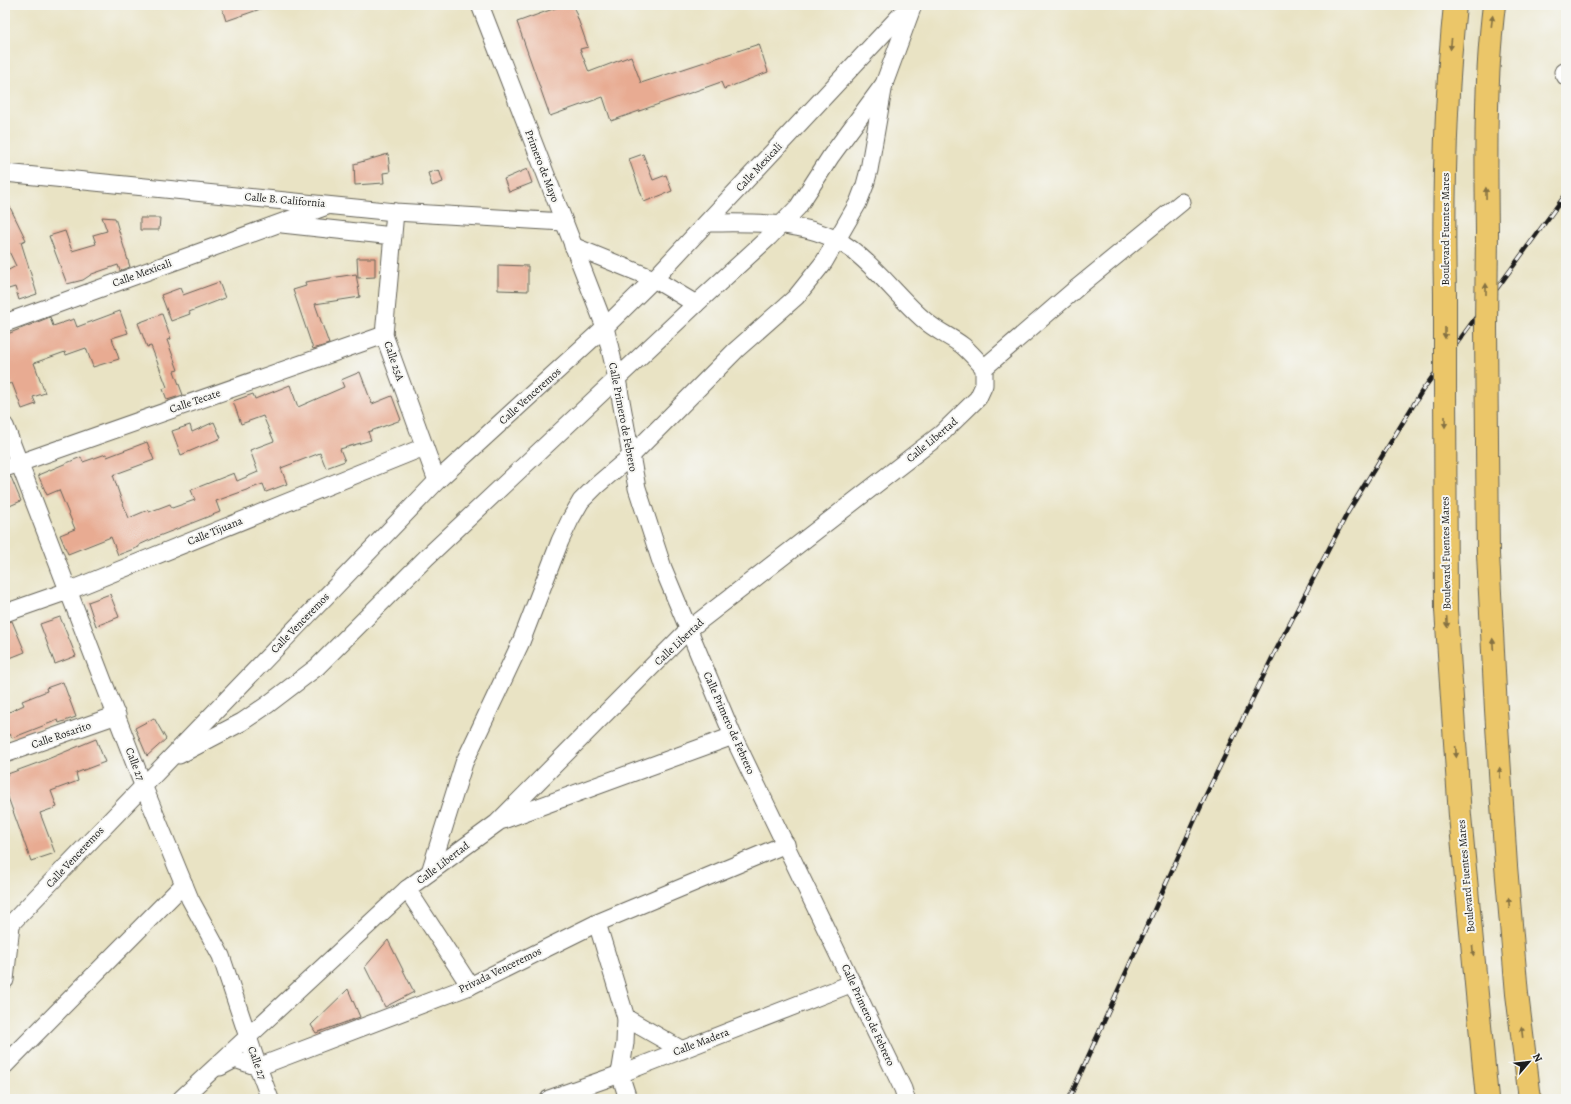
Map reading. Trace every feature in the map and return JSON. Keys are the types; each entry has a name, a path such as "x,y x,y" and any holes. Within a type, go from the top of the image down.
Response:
{"highway":[{"name":"Boulevard Fuentes Mares","path":"1454,5 1445,140 1443,211 1445,294 1446,610 1460,816 1487,1099"},
{"path":"1494,5 1490,35 1486,120 1488,554 1496,710 1514,964 1530,1099"}],"street":[{"name":"Primero de Mayo","path":"480,5 605,327"},
{"name":"Calle Mexicali","path":"605,327 654,279 910,5"},
{"path":"430,872 464,763 521,642 560,541 581,501 601,481 630,456 736,350 796,297 810,281 838,240 858,203 865,185 884,84 913,5"},
{"path":"165,763 242,722 267,706 317,667 427,557 782,224 798,207 831,156 884,84"},
{"name":"Calle B. California","path":"5,173 331,204 395,212 564,222"},
{"path":"707,223 782,224 810,230 838,240 868,264 924,320 940,333 962,345 984,368 1072,292 1182,202"},
{"name":"Calle Mexicali","path":"5,324 331,204"},
{"name":"Calle 25A","path":"395,212 384,335 437,481"},
{"name":"Calle Mexicali","path":"278,223 393,236"},
{"path":"573,246 654,279 696,304"},
{"name":"Calle Primero de Febrero","path":"605,327 617,380 630,456 647,523 663,568 733,736 853,983 903,1089 906,1099"},
{"name":"Calle Venceremos","path":"8,928 143,785 437,481 605,327"},
{"name":"Calle Tecate","path":"12,465 384,335"},
{"name":"Calle Libertad","path":"181,1099 407,889 497,823 688,630 941,434 978,398 984,385 984,368"},
{"name":"Calle 27","path":"5,426 12,465 68,591 143,785 195,911 221,956 270,1099"},
{"name":"Calle Tijuana","path":"5,613 68,591 424,447"},
{"name":"Calle Rosarito","path":"5,754 117,715"},
{"path":"497,823 733,736"},
{"name":"Privada Venceremos","path":"258,1067 470,986 597,922 786,844"},
{"path":"5,1065 184,884"},
{"path":"407,889 470,986"},
{"path":"597,922 626,1018 625,1043 620,1074 628,1099"},
{"path":"5,980 8,928"},
{"name":"Calle Madera","path":"549,1099 620,1074 853,983"},
{"path":"626,1018 682,1050"},
{"path":"211,1072 235,1059 258,1067"}],"building":[{"path":"221,5 265,5 266,7 226,21"},
{"path":"564,5 573,5 588,47 580,49 589,72 631,56 641,83 759,44 768,72 724,89 721,82 611,121 603,97 550,116 517,22"},
{"path":"388,154 390,172 383,173 384,183 355,185 354,164"},
{"path":"643,154 653,180 666,175 672,191 644,202 629,159"},
{"path":"527,169 532,183 509,192 504,179"},
{"path":"439,170 443,182 432,186 428,173"},
{"path":"5,197 26,240 21,242 37,294 19,300 15,287 5,290 5,272 16,266 5,243"},
{"path":"102,217 115,218 130,267 120,271 118,265 92,274 83,280 67,284 49,236 65,231 72,251 96,244 93,235 107,231"},
{"path":"140,218 160,218 159,230 140,230"},
{"path":"357,258 375,258 375,277 358,278"},
{"path":"498,265 528,266 528,291 498,290"},
{"path":"356,274 360,297 315,304 329,344 313,349 293,290 306,286 305,282"},
{"path":"219,282 225,298 189,312 190,314 171,321 161,295 180,288 183,295"},
{"path":"120,311 128,333 112,338 119,359 93,367 86,348 66,355 65,352 34,363 45,393 33,397 36,404 22,409 12,383 5,385 5,335 50,317 53,326 74,319 77,327"},
{"path":"162,314 171,339 167,340 178,370 174,371 183,395 167,400 163,389 167,387 151,346 147,347 138,323"},
{"path":"360,372 372,404 392,396 401,420 368,432 371,440 340,449 345,461 326,468 320,453 281,468 287,484 266,492 263,484 216,501 220,512 159,536 139,545 139,547 118,555 111,537 68,554 60,535 75,529 59,490 47,495 38,475 81,457 83,462 106,454 107,457 147,442 154,460 113,475 121,499 129,518 148,510 149,512 170,504 172,508 195,500 191,490 234,473 237,481 258,472 250,450 274,441 263,416 241,424 233,401 253,394 255,399 290,385 298,407 344,387 341,380"},
{"path":"214,422 221,438 181,455 172,431 190,425 192,432"},
{"path":"11,477 21,501 5,508 5,478"},
{"path":"110,594 119,617 96,626 88,602"},
{"path":"60,617 76,656 55,664 40,624"},
{"path":"12,621 25,652 5,660 5,623"},
{"path":"63,682 76,717 59,723 58,720 12,738 10,734 5,736 5,714 24,705 22,701 47,691 46,688"},
{"path":"154,718 166,739 147,756 135,728"},
{"path":"96,739 105,762 76,773 78,781 51,791 57,807 40,813 55,853 31,861 5,789 5,775"},
{"path":"388,940 414,992 385,1007 365,967"},
{"path":"348,989 360,1017 316,1033 311,1025"}],"railway":[{"path":"1069,1099 1206,795 1274,654 1348,512 1422,391 1566,194"}]}
